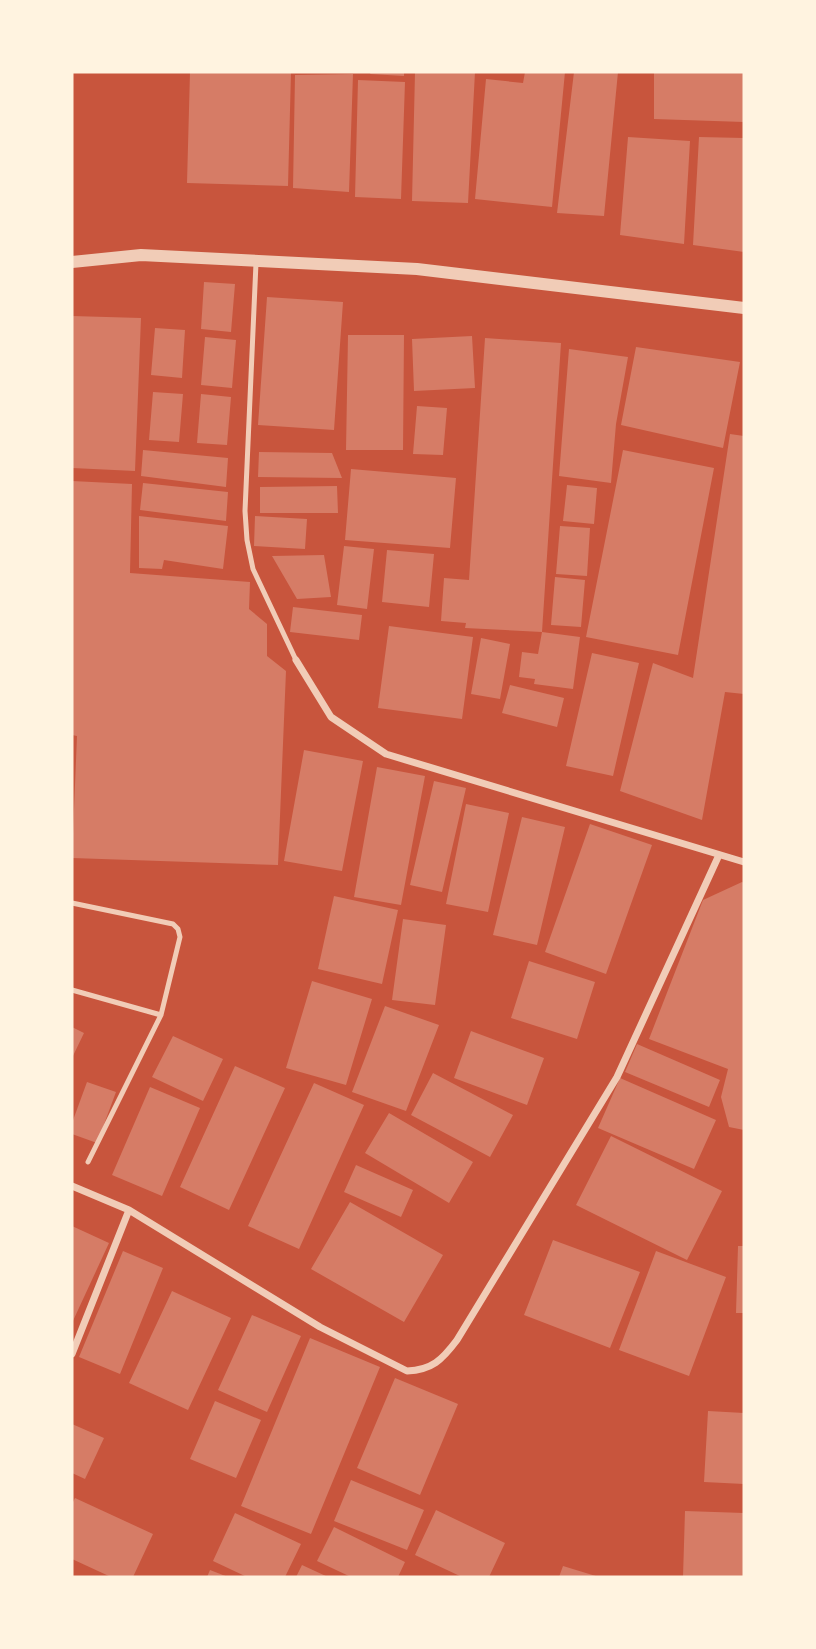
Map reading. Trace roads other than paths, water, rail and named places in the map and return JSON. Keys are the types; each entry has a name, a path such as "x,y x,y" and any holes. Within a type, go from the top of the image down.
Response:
{"street":[{"path":"72,261 141,255 417,269 744,308"},
{"path":"296,660 331,717 386,754 744,862"},
{"path":"72,1186 129,1210 320,1327 407,1371 434,1366 457,1340 617,1077 719,855"},
{"path":"72,1354 129,1210"}],"lane":[{"path":"256,260 245,511 247,540 253,569 296,660"},
{"path":"72,903 173,924 180,937 161,1015 88,1162"},
{"path":"72,990 161,1015"}]}
